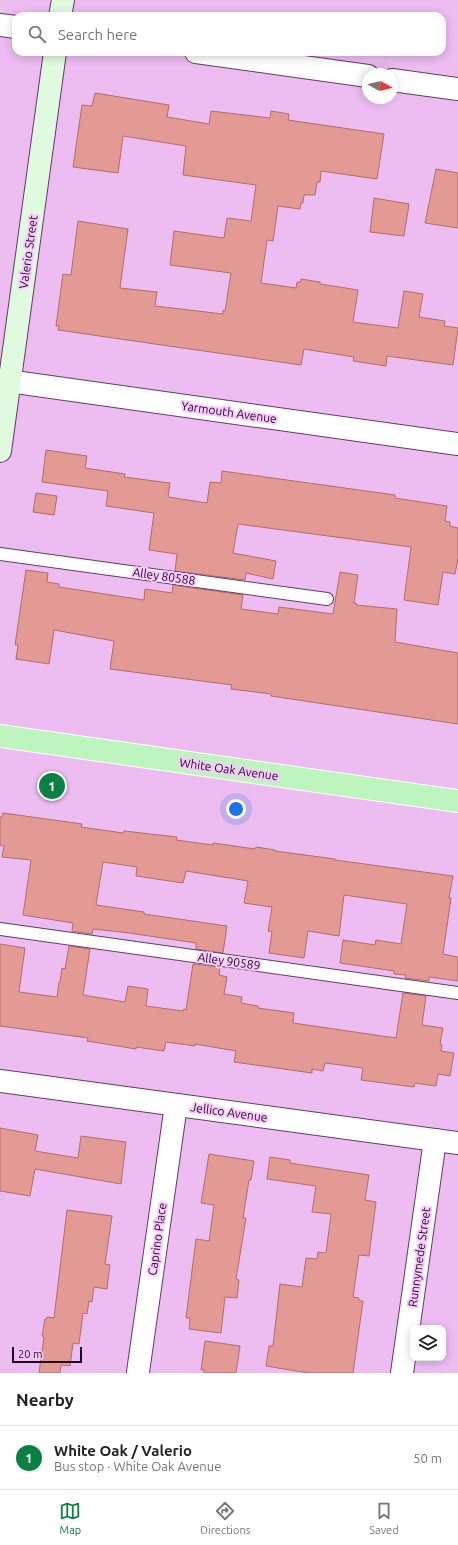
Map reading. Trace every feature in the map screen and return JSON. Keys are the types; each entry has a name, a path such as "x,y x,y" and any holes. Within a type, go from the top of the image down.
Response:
{"main road":[{"name":"White Oak Avenue","path":"0,736 458,801"}],"street":[{"path":"60,12 62,0"},
{"path":"0,25 12,26"},
{"name":"Valerio Street","path":"0,451 5,381 54,56"},
{"path":"225,56 362,75"},
{"path":"398,81 458,89"},
{"name":"Yarmouth Avenue","path":"5,381 458,444"},
{"name":"Jellico Avenue","path":"0,1080 176,1106 458,1143"},
{"name":"Caprino Place","path":"138,1372 176,1106"},
{"name":"Runnymede Street","path":"402,1373 435,1140"}],"lane":[{"name":"Alley 80588","path":"0,554 327,599"},
{"name":"Alley 90589","path":"0,929 458,993"}],"building":[{"path":"95,93 169,105 167,117 209,124 211,111 270,118 271,111 289,114 288,120 384,134 377,179 321,171 320,182 317,182 315,195 304,195 303,203 301,203 300,209 278,206 273,241 267,240 261,283 296,288 297,282 301,282 301,279 320,282 320,284 358,290 353,322 398,328 404,291 423,294 419,317 445,321 444,326 458,328 453,365 387,356 386,366 353,361 354,357 304,349 301,365 58,330 59,326 56,326 63,274 71,275 78,221 128,229 120,288 157,292 155,306 223,314 223,310 225,311 231,273 170,265 174,231 224,238 227,218 251,221 256,185 183,175 186,146 123,136 118,173 73,167 82,105 92,106"},
{"path":"436,169 458,173 458,228 425,223"},
{"path":"374,198 409,204 404,236 370,232"},
{"path":"46,450 87,456 85,468 125,474 124,477 170,483 168,497 207,503 210,482 221,483 222,471 395,495 395,498 447,506 445,521 450,522 450,526 458,528 458,558 455,574 443,572 438,605 404,600 411,547 238,524 233,553 276,561 273,579 246,573 245,580 175,571 177,554 149,550 154,513 106,506 108,491 42,482"},
{"path":"36,493 57,496 54,515 33,512"},
{"path":"26,570 48,573 47,582 59,584 59,587 144,600 145,589 172,593 173,585 243,595 241,609 278,614 279,607 333,614 340,572 358,575 354,603 356,603 356,605 397,609 395,642 458,653 458,724 271,696 271,694 231,689 232,685 110,669 114,641 54,630 49,664 16,659 18,645 15,645"},
{"path":"3,813 82,824 81,827 123,833 124,831 177,837 176,840 213,845 213,843 255,849 256,847 335,860 453,876 443,954 458,957 458,981 429,977 429,981 405,978 406,975 394,974 394,971 340,963 343,940 375,945 376,940 401,944 407,904 344,895 339,936 308,931 304,958 269,953 272,932 268,931 272,907 244,903 248,881 186,871 183,883 136,876 137,867 103,862 96,905 144,912 144,914 227,926 223,953 196,949 196,943 129,933 93,929 92,934 72,931 73,923 23,915 31,860 2,857 4,846 0,845 0,817 2,817"},
{"path":"0,944 25,948 19,992 57,997 62,968 65,969 69,946 90,949 83,995 125,1002 128,986 148,989 146,1006 183,1011 184,1009 186,1010 193,964 220,967 219,975 227,977 224,994 242,997 241,1003 258,1006 258,1008 294,1013 293,1023 396,1038 403,993 426,996 422,1025 443,1028 440,1044 442,1045 441,1051 454,1053 450,1076 438,1074 436,1086 415,1083 414,1087 361,1080 363,1068 325,1063 323,1071 312,1069 312,1073 234,1062 236,1051 195,1044 195,1046 166,1042 164,1051 136,1047 136,1049 87,1041 88,1038 0,1026"},
{"path":"0,1128 38,1135 35,1151 78,1158 81,1136 126,1142 121,1184 35,1169 30,1196 0,1191"},
{"path":"209,1154 254,1161 251,1180 249,1180 243,1218 246,1218 236,1279 239,1280 237,1298 225,1297 221,1333 189,1329 190,1318 186,1318 196,1239 209,1241 214,1205 201,1203"},
{"path":"270,1157 290,1160 290,1163 369,1175 365,1200 376,1202 369,1256 359,1255 353,1297 359,1298 359,1301 363,1301 353,1373 308,1373 266,1366 269,1346 273,1346 280,1284 302,1287 306,1258 317,1259 318,1252 326,1253 331,1214 312,1212 316,1186 267,1179"},
{"path":"67,1210 112,1216 105,1264 110,1265 107,1289 94,1287 92,1302 89,1301 87,1314 83,1313 79,1344 73,1343 70,1366 61,1365 60,1373 39,1373 45,1319 47,1317 54,1318"},
{"path":"205,1341 240,1346 236,1373 204,1373 204,1370 201,1370"}],"place":[{"name":"White Oak / Valerio","path":"52,786"}]}
